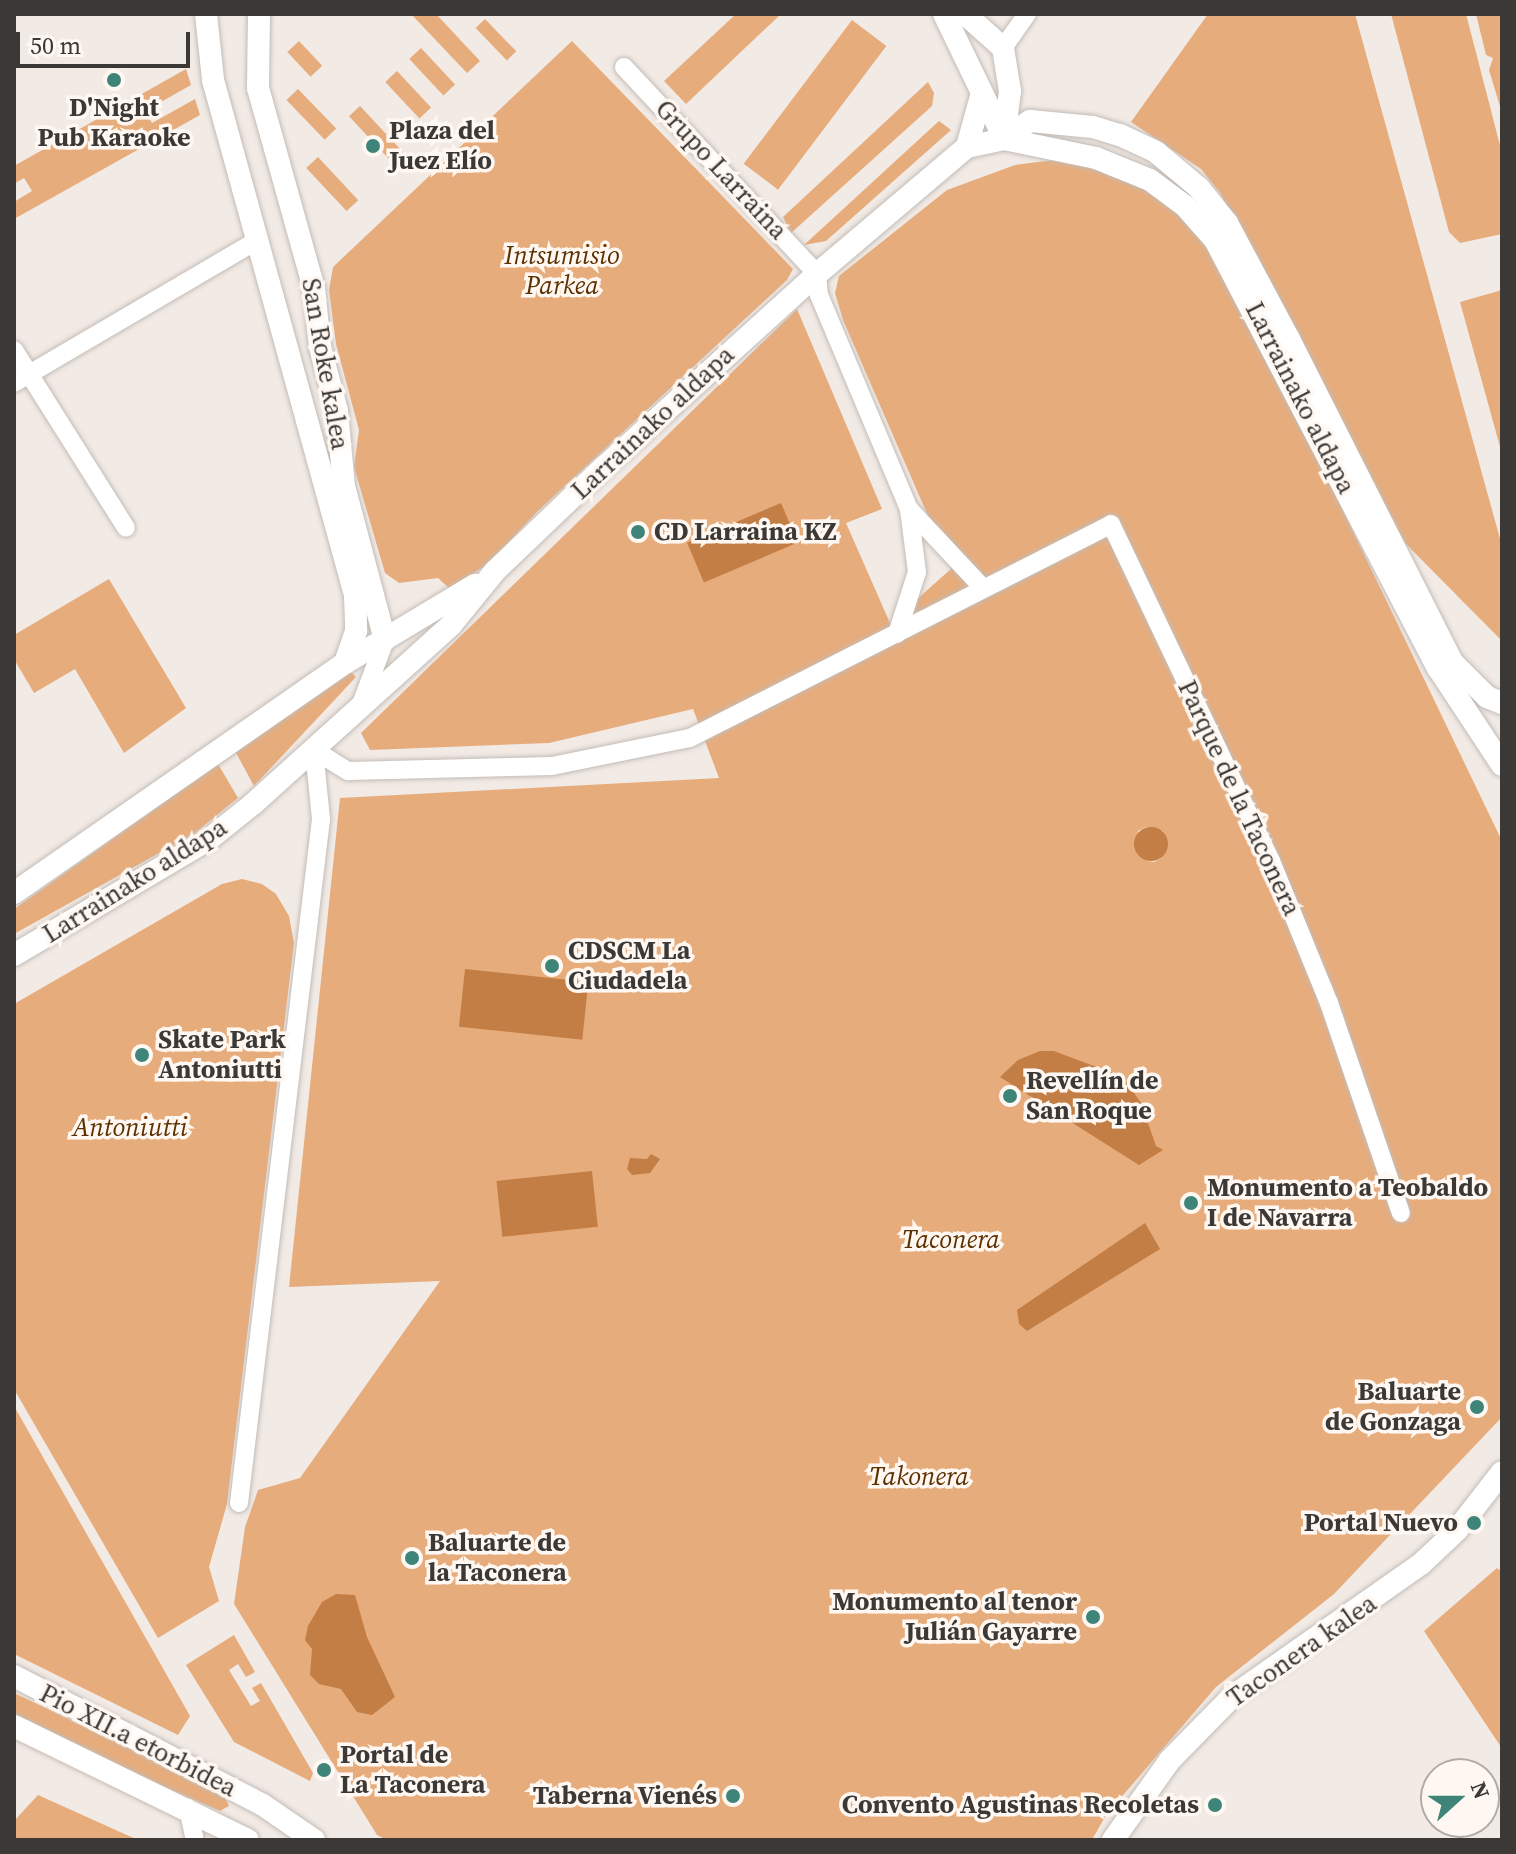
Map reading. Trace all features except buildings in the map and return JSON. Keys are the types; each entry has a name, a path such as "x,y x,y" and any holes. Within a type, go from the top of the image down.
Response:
{"street":[{"name":"San Roke kalea","path":"206,14 213,80 355,595 356,631 345,663"},
{"name":"San Roke kalea","path":"259,14 258,88 314,288 320,347 337,411 344,486 385,640"},
{"path":"944,14 966,51 981,96 1004,139"},
{"path":"965,14 1003,48 1010,91 1004,139"},
{"path":"1003,48 1027,14"},
{"name":"Grupo Larraina","path":"624,67 817,274"},
{"path":"1010,91 1030,121"},
{"path":"967,147 981,96"},
{"name":"Larrainako aldapa","path":"14,955 208,840 314,750 451,625 495,571 817,274 967,147 1004,139 1030,121 1093,127 1120,135 1156,152 1199,188 1227,223 1289,339 1452,662 1487,697 1502,703"},
{"name":"Larrainako aldapa","path":"1004,139 1096,158 1139,175 1185,206 1215,240 1438,668 1502,765"},
{"path":"14,383 258,240"},
{"path":"817,274 819,295 909,509 917,572 897,634"},
{"path":"14,350 32,373 126,528"},
{"path":"909,509 983,588"},
{"name":"Parque de la Taconera","path":"314,750 348,771 552,766 690,738 1111,524 1271,861 1329,1003 1401,1213"},
{"name":"Larrainako aldapa","path":"14,893 345,663 495,571"},
{"path":"359,710 385,640"},
{"path":"239,1503 321,819 314,750"},
{"name":"Taconera kalea","path":"1113,1840 1170,1760 1233,1696 1421,1564 1457,1530 1502,1472"},
{"name":"Pio XII.a etorbidea","path":"14,1676 263,1805 314,1840"},
{"name":"Pio XII.a etorbidea","path":"14,1726 188,1808 245,1839 263,1805"},
{"path":"188,1808 195,1840"}],"green space":[{"path":"411,14 436,14 480,61 467,73"},
{"path":"736,14 781,14 686,104 664,81"},
{"path":"1208,14 1355,14 1502,546 1502,641 1405,543 1220,193 1201,169 1131,122"},
{"path":"1391,14 1466,14 1502,153 1502,234 1460,243 1449,232"},
{"path":"1476,14 1502,14 1502,113 1489,70 1493,58 1486,55"},
{"path":"485,19 516,51 507,60 476,28"},
{"path":"852,20 886,46 778,190 744,164"},
{"path":"299,41 322,66 310,77 287,52"},
{"name":"Intsumisio Parkea","path":"572,41 793,269 787,280 537,512 489,563 450,589 438,578 399,583 385,573 354,467 359,430 336,344 329,290 333,267"},
{"path":"421,48 455,85 443,95 409,59"},
{"path":"186,69 191,85 145,111 152,123 195,99 200,115 14,219 14,202 32,191 24,178 14,184 14,166"},
{"path":"397,71 431,108 419,118 385,82"},
{"path":"928,82 934,93 932,106 791,233 783,217"},
{"path":"298,89 336,129 325,140 286,100"},
{"path":"360,106 406,155 395,165 349,116"},
{"path":"939,121 951,130 826,241 804,245"},
{"path":"318,157 358,200 347,211 306,168"},
{"name":"Takonera","path":"1062,159 1103,166 1179,207 1221,257 1502,841 1502,1417 1334,1594 1216,1687 1106,1815 1092,1840 387,1840 377,1835 234,1604 245,1527 258,1490 300,1478 440,1281 289,1287 340,798 719,778 693,709 549,743 370,750 361,733 797,309 882,509 846,523 890,623 951,569 843,320 835,293 839,276 947,190 1015,165","holes":["1146,827 1163,831 1161,858 1154,862 1147,861 1138,831"]},
{"path":"1502,290 1502,454 1460,302"},
{"path":"109,579 186,708 124,753 75,669 34,693 14,659 14,635"},
{"path":"351,672 356,677 254,786 235,751"},
{"path":"218,764 238,798 195,833 14,934 14,909"},
{"name":"Antoniutti","path":"242,879 262,884 276,894 289,916 294,943 227,1504 209,1567 219,1601 158,1638 14,1389 14,1004 222,884"},
{"path":"14,1406 190,1716 178,1735 14,1654"},
{"path":"1497,1568 1502,1572 1501,1747 1424,1631"},
{"path":"234,1635 255,1672 246,1677 238,1664 229,1670 251,1706 260,1701 252,1688 261,1683 313,1773 310,1781 234,1742 186,1665"},
{"path":"14,1693 223,1792 229,1806 220,1811 14,1722"},
{"path":"38,1795 138,1840 14,1840 14,1821"}],"shaded area":[{"path":"781,503 798,543 704,582 687,543"},
{"path":"1151,827 1163,832 1168,844 1163,856 1151,861 1139,856 1134,844 1139,832"},
{"path":"465,969 588,982 582,1040 459,1027"},
{"path":"1040,1051 1054,1051 1123,1077 1141,1103 1156,1146 1163,1150 1139,1165 1000,1077 1018,1060"},
{"path":"651,1154 660,1159 650,1173 632,1175 627,1169 630,1158 647,1159"},
{"path":"592,1171 598,1227 502,1237 497,1181"},
{"path":"1145,1223 1160,1249 1027,1331 1019,1324 1017,1310"},
{"path":"336,1594 355,1595 367,1637 395,1697 372,1715 357,1712 341,1689 319,1684 310,1675 312,1649 305,1640 308,1626 322,1602"}],"place":[{"name":"D'Night Pub Karaoke","path":"114,80"},
{"name":"Plaza del Juez Elío","path":"373,146"},
{"name":"CD Larraina KZ","path":"638,532"},
{"name":"CDSCM La Ciudadela","path":"552,966"},
{"name":"Skate Park Antoniutti","path":"142,1055"},
{"name":"Revellín de San Roque","path":"1010,1096"},
{"name":"Monumento a Teobaldo I de Navarra","path":"1191,1203"},
{"name":"Baluarte de Gonzaga","path":"1477,1407"},
{"name":"Portal Nuevo","path":"1474,1523"},
{"name":"Baluarte de la Taconera","path":"412,1558"},
{"name":"Monumento al tenor Julián Gayarre","path":"1093,1617"},
{"name":"Portal de La Taconera","path":"324,1770"},
{"name":"Taberna Vienés","path":"733,1796"},
{"name":"Convento Agustinas Recoletas","path":"1215,1805"}],"park label":[{"name":"Taconera","path":"951,1240"}]}
